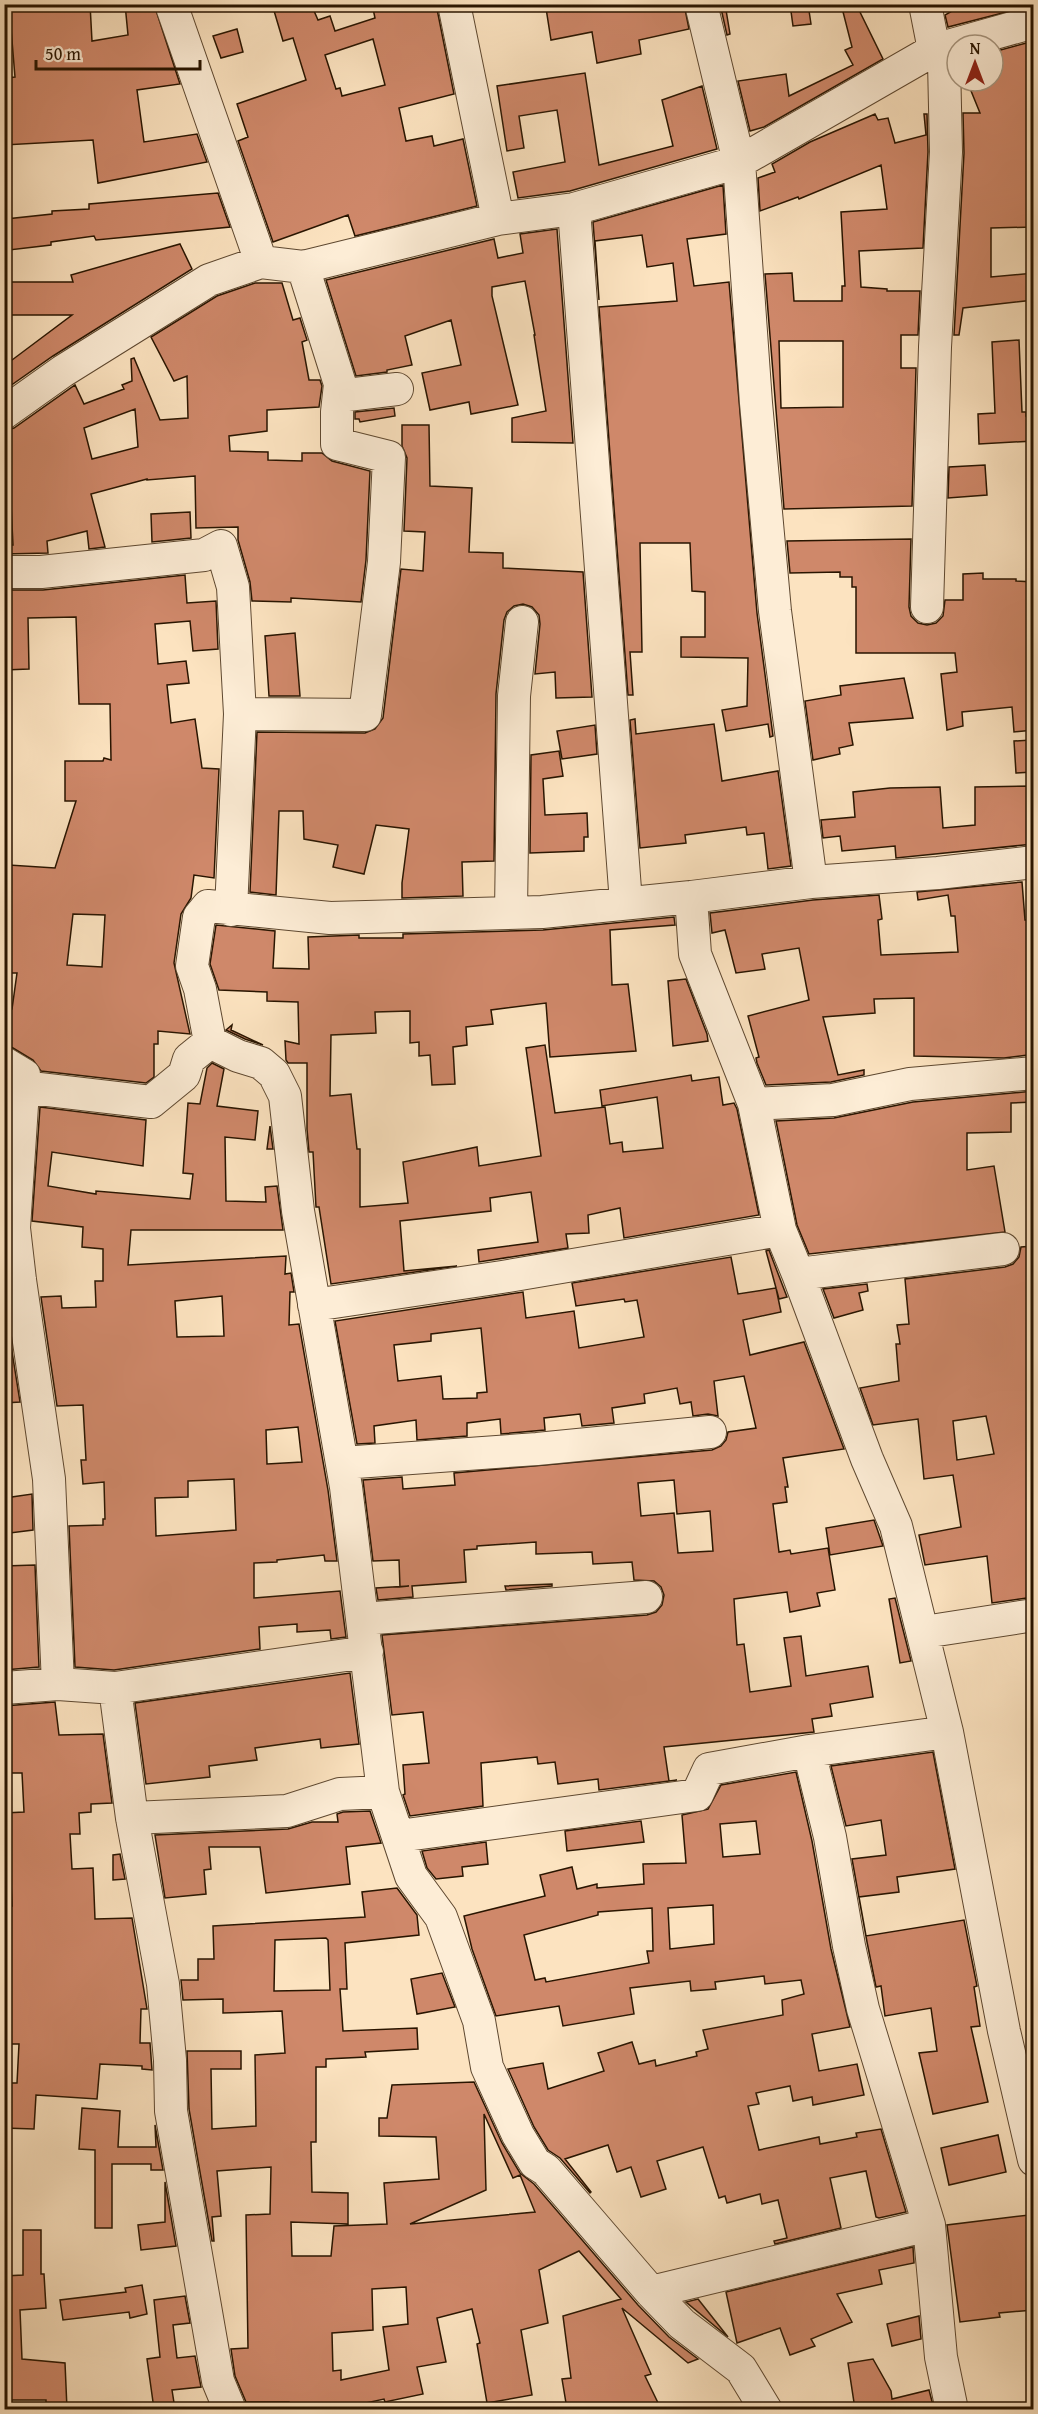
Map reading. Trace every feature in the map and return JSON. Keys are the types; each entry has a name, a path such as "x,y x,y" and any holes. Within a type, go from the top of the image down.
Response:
{"street":[{"path":"171,4 261,262"},
{"path":"454,4 498,219"},
{"path":"701,4 739,162 756,403 775,611 811,882"},
{"path":"925,4 934,50 944,62 946,152 935,347 927,607"},
{"path":"4,412 63,371 209,280 261,262 303,267 498,219 574,209 739,162 934,50 1034,22"},
{"path":"574,209 626,903"},
{"path":"240,714 365,715 384,562 389,458 337,444 340,384 303,267"},
{"path":"339,396 396,388"},
{"path":"4,572 41,572 204,555 221,546 233,587 240,714 231,909"},
{"path":"511,912 514,696 522,622"},
{"path":"210,1042 200,989 192,966 199,917 208,906 330,918 542,912 811,882 949,872 1034,862"},
{"path":"691,897 696,954 754,1104 780,1230 867,1459 896,1526 947,1732 1004,2031 1034,2160"},
{"path":"58,1684 49,1479 14,1228 13,1075 151,1102 184,1075 189,1059 210,1042"},
{"path":"210,1042 238,1056 261,1063 274,1074 285,1096 298,1211 342,1463 383,1792 411,1876 441,1917 479,2022 488,2067 518,2135 536,2163 546,2170 651,2292 682,2324 741,2369 766,2409"},
{"path":"754,1104 833,1100 910,1084 1034,1073"},
{"path":"314,1305 502,1277 780,1230"},
{"path":"798,1274 1004,1249"},
{"path":"342,1463 537,1449 711,1432"},
{"path":"362,1619 646,1597"},
{"path":"924,1632 1034,1615"},
{"path":"4,1688 58,1684 115,1688 367,1652"},
{"path":"115,1688 132,1818 163,1984 170,2060 171,2111 218,2381 230,2409"},
{"path":"399,1836 697,1795 709,1769 809,1751 947,1732"},
{"path":"809,1751 830,1837 849,1946 863,2009 929,2225 941,2357 952,2409"},
{"path":"132,1818 287,1811 340,1794 383,1792"},
{"path":"651,2292 929,2225"}],"building":[{"path":"9,4 90,4 92,41 128,35 125,4 154,4 180,84 137,90 144,142 197,134 207,162 98,183 93,140 4,145 5,78 15,77"},
{"path":"272,4 311,4 318,20 330,16 335,31 375,18 372,4 436,4 454,94 399,108 406,141 432,136 434,146 463,139 477,206 355,236 348,215 273,242 238,141 248,137 237,104 306,80 293,38 283,41","holes":["373,39 385,85 342,96 340,88 336,89 325,55"]},
{"path":"568,4 684,4 689,29 639,40 641,54 597,63 592,32 551,40 546,8"},
{"path":"720,4 725,4 730,34 727,35"},
{"path":"790,4 808,4 811,24 793,26"},
{"path":"841,4 856,4 883,59 764,127 750,131 738,81 786,74 789,96 853,65 845,50 852,47"},
{"path":"964,4 1034,5 948,27 945,15"},
{"path":"237,29 243,52 221,58 213,36"},
{"path":"1034,41 1034,227 991,228 991,277 1034,273 1034,300 963,308 959,335 954,335 964,153 963,113 980,113 972,93 1005,93 1005,49"},
{"path":"585,73 599,165 673,146 662,100 702,86 717,149 570,191 518,198 513,172 565,162 557,110 519,116 524,148 507,151 497,86"},
{"path":"875,114 878,120 888,118 895,143 926,135 924,114 927,114 928,152 923,248 859,251 861,287 887,289 887,291 920,291 918,335 901,335 901,368 916,368 912,506 784,509 765,274 792,273 794,301 842,301 842,286 845,286 841,212 887,209 881,165 799,199 798,197 760,211 758,178 775,172 772,164 810,142","holes":["779,341 843,341 843,407 781,408"]},
{"path":"723,185 726,234 687,239 694,286 729,282 757,613 773,736 770,737 768,724 726,731 722,710 747,706 748,658 681,657 681,637 705,637 705,592 692,591 690,543 640,543 642,652 630,652 633,695 628,695 599,307 677,301 673,263 647,267 642,235 595,241 599,300 593,222"},
{"path":"218,193 230,227 96,240 94,236 51,242 51,245 9,250 6,219 52,214 52,211 89,209 89,204"},
{"path":"557,229 573,443 512,442 512,418 546,411 525,281 492,287 492,296 518,405 471,414 469,402 430,410 422,373 461,365 451,320 405,336 412,365 387,370 387,372 356,376 326,280 494,239 498,258 523,253 520,234"},
{"path":"180,244 192,269 53,356 10,386 4,378 4,366 72,315 4,315 4,282 73,282 71,275"},
{"path":"255,283 282,283 293,320 300,318 307,340 302,342 309,380 320,380 322,386 319,407 267,410 267,431 229,436 230,451 268,452 268,460 302,461 302,453 322,453 332,461 370,471 366,560 361,602 291,598 291,602 252,601 250,582 238,540 238,527 196,528 195,476 147,479 91,494 105,547 89,549 87,531 47,541 48,553 4,554 4,545 13,545 11,504 4,505 4,431 14,428 75,385 84,404 124,389 122,385 132,381 131,359 134,358 160,420 188,418 187,376 174,381 151,337 217,296","holes":["135,409 138,447 92,459 84,428"]},
{"path":"1019,340 1022,412 1026,412 1026,416 1034,416 1034,441 979,444 978,414 995,413 992,342"},
{"path":"394,408 395,416 360,422 359,419 355,419 355,412"},
{"path":"402,425 429,425 430,486 472,488 469,552 503,553 503,568 583,572 592,697 556,698 555,672 535,674 539,615 532,607 523,604 514,606 507,612 504,620 496,694 494,861 462,862 463,896 402,898 409,829 376,825 364,874 333,867 338,845 304,839 303,811 279,811 276,895 250,892 257,732 365,733 375,729 383,718 401,569 423,571 425,532 404,531 407,458 402,446"},
{"path":"985,465 987,495 948,498 949,467"},
{"path":"190,512 191,538 152,542 151,514"},
{"path":"911,539 909,607 911,616 918,623 927,625 936,623 943,616 945,600 963,600 963,574 983,573 983,579 1016,579 1016,581 1034,582 1034,730 1014,732 1012,707 962,712 963,726 947,730 941,674 957,672 955,653 856,653 856,587 852,587 852,577 840,577 840,572 790,573 787,541"},
{"path":"185,575 187,603 216,601 218,649 193,651 190,621 155,624 158,664 186,661 189,683 167,685 171,723 195,719 202,768 219,769 214,878 194,875 191,898 181,914 174,963 190,1034 158,1031 158,1044 154,1044 154,1077 146,1083 41,1071 33,1060 4,1045 4,1008 12,1009 17,973 4,973 4,909 9,865 55,868 76,801 65,801 65,761 103,761 104,758 111,760 110,704 79,704 76,617 28,618 29,669 4,670 4,590 43,590","holes":["73,914 105,915 102,967 67,965"]},
{"path":"295,633 300,696 269,696 265,636"},
{"path":"904,678 913,718 849,723 853,745 839,748 840,754 813,760 805,701 841,695 840,686"},
{"path":"635,719 636,734 714,724 722,781 778,771 791,866 768,869 764,833 747,835 746,827 685,835 686,843 640,848 630,720"},
{"path":"595,725 597,754 562,759 557,731"},
{"path":"1031,740 1033,772 1016,773 1014,741"},
{"path":"559,751 563,776 543,779 545,815 587,813 588,837 584,837 584,851 530,853 531,755"},
{"path":"1032,786 1034,844 896,858 895,846 842,851 840,836 823,838 821,820 855,817 853,792 890,788 940,787 943,828 975,825 975,787"},
{"path":"1022,882 1025,920 1031,920 1032,935 1034,935 1034,951 1030,951 1033,1007 1028,1007 1028,1055 1004,1058 914,1056 914,998 874,999 875,1013 823,1017 838,1075 864,1070 864,1075 831,1082 766,1085 757,1063 756,1058 759,1057 748,1016 809,1000 799,948 762,954 765,969 736,973 725,930 712,933 710,913 813,900 879,895 882,919 878,920 881,955 958,952 955,916 951,916 948,895 918,900 917,892"},
{"path":"674,917 675,925 610,930 612,985 628,984 636,1051 550,1057 546,1003 491,1010 493,1024 466,1027 467,1045 453,1047 455,1084 432,1085 430,1055 419,1056 419,1042 410,1043 410,1011 375,1012 376,1033 331,1035 330,1096 351,1094 357,1149 360,1149 360,1207 408,1203 403,1162 477,1147 479,1166 541,1156 526,1048 545,1045 555,1113 605,1107 610,1144 622,1142 623,1152 663,1148 657,1097 602,1106 600,1090 691,1075 692,1081 719,1077 723,1105 734,1103 737,1109 759,1215 624,1238 620,1208 588,1215 589,1233 566,1234 568,1248 479,1262 478,1250 538,1242 531,1192 490,1198 491,1211 400,1221 404,1271 457,1266 331,1284 319,1207 316,1207 313,1152 309,1152 307,1063 288,1063 286,1060 285,1041 299,1044 298,1002 267,1001 267,992 219,990 210,964 216,925 275,931 273,968 309,969 308,937 359,935 359,938 403,938 403,934 543,930"},
{"path":"686,979 708,1041 673,1046 668,981"},
{"path":"232,1025 231,1030 263,1045 226,1030"},
{"path":"212,1063 224,1069 217,1106 258,1111 255,1140 225,1137 226,1201 266,1202 265,1187 277,1186 283,1230 131,1230 128,1265 286,1256 285,1274 291,1273 294,1292 290,1292 289,1325 299,1324 328,1490 337,1561 325,1561 324,1555 254,1563 254,1598 340,1591 346,1637 331,1639 330,1630 297,1632 297,1624 259,1627 260,1649 114,1670 75,1667 69,1526 103,1525 103,1519 105,1519 104,1482 83,1484 81,1460 86,1460 83,1405 57,1406 41,1297 61,1296 62,1308 96,1307 95,1281 103,1281 103,1249 82,1247 83,1227 32,1221 40,1107 146,1120 143,1166 52,1152 48,1186 96,1194 96,1191 190,1199 193,1174 183,1173 188,1103 200,1104 207,1068","holes":["222,1296 224,1336 177,1337 175,1301","298,1427 302,1462 267,1464 266,1430","234,1479 236,1530 156,1536 155,1498 188,1497 188,1481"]},
{"path":"1034,1091 1034,1102 1011,1103 1011,1132 967,1133 967,1170 994,1166 1005,1232 809,1254 797,1225 776,1121 834,1118 913,1102"},
{"path":"270,1126 273,1149 267,1149"},
{"path":"1034,1246 1034,1501 1031,1501 1034,1528 1029,1529 1034,1554 1034,1597 992,1603 987,1556 925,1565 919,1535 961,1527 953,1475 924,1479 918,1419 873,1425 860,1388 899,1381 896,1344 900,1344 897,1325 909,1324 905,1279 1005,1267 1013,1264 1019,1257 1021,1247","holes":["986,1416 994,1454 957,1460 953,1421"]},
{"path":"769,1250 787,1297 779,1299 766,1251"},
{"path":"731,1257 738,1294 776,1288 781,1312 743,1320 750,1355 804,1342 844,1449 783,1458 788,1487 785,1487 787,1502 773,1504 779,1552 790,1550 791,1554 828,1548 835,1590 817,1593 820,1606 790,1612 787,1592 734,1599 737,1645 744,1644 750,1692 791,1686 784,1638 801,1636 806,1676 868,1666 873,1697 830,1704 832,1716 812,1719 814,1732 664,1747 669,1781 677,1780 599,1790 598,1779 558,1784 555,1762 538,1764 537,1757 481,1763 483,1806 410,1816 403,1795 405,1794 403,1765 429,1763 423,1712 392,1715 382,1635 647,1615 656,1612 662,1605 664,1595 661,1587 654,1581 634,1580 632,1562 593,1564 592,1552 536,1554 536,1542 477,1546 477,1549 464,1550 466,1582 412,1586 413,1597 378,1600 376,1588 400,1587 399,1560 373,1561 363,1480 402,1477 403,1489 455,1485 454,1473 712,1450 721,1446 728,1432 756,1428 744,1376 714,1381 718,1416 708,1414 693,1416 691,1402 680,1404 677,1388 644,1394 645,1403 612,1408 614,1423 582,1426 580,1414 544,1418 545,1430 501,1434 500,1419 467,1423 467,1436 417,1440 416,1420 374,1426 375,1443 357,1444 335,1321 523,1292 526,1318 574,1311 579,1348 644,1337 637,1300 625,1302 624,1299 576,1306 572,1283","holes":["481,1328 487,1392 477,1393 477,1398 443,1399 441,1376 398,1381 394,1345 431,1341 431,1334","674,1480 677,1514 710,1511 713,1551 678,1553 674,1513 641,1516 638,1483"]},
{"path":"867,1284 868,1291 859,1293 863,1310 834,1318 823,1289"},
{"path":"10,1339 20,1402 4,1403 4,1340"},
{"path":"32,1494 33,1530 10,1533 5,1498"},
{"path":"874,1520 883,1546 830,1555 826,1528"},
{"path":"35,1565 39,1667 4,1670 4,1566"},
{"path":"552,1584 552,1586 506,1590 505,1586"},
{"path":"895,1598 911,1661 900,1663 889,1599"},
{"path":"350,1673 359,1744 321,1748 320,1739 255,1748 257,1760 209,1766 210,1777 146,1784 135,1703"},
{"path":"55,1702 59,1735 103,1734 112,1803 91,1804 91,1812 79,1813 80,1834 70,1834 72,1869 93,1868 95,1919 132,1918 147,2009 141,2009 140,2043 150,2043 152,2070 142,2069 142,2066 100,2064 97,2099 36,2095 34,2129 4,2128 4,2083 17,2083 19,2044 4,2044 4,1906 12,1906 10,1855 4,1855 4,1813 24,1812 22,1773 4,1773 4,1706"},
{"path":"933,1752 955,1869 897,1877 899,1892 859,1897 866,1936 964,1920 977,1986 974,1987 980,2026 971,2027 988,2102 933,2114 919,2053 937,2051 931,2008 885,2016 881,1986 876,1987 867,1942 852,1859 886,1855 881,1820 846,1826 831,1766"},
{"path":"796,1772 812,1841 831,1949 850,2027 812,2034 819,2071 857,2064 864,2095 813,2105 812,2097 793,2101 790,2086 756,2093 759,2104 748,2106 759,2150 819,2137 820,2144 857,2137 856,2133 881,2129 906,2212 876,2217 866,2171 830,2178 841,2228 775,2244 774,2241 787,2238 778,2200 762,2204 760,2194 727,2203 725,2196 719,2198 703,2147 657,2161 666,2189 641,2197 631,2167 617,2172 608,2145 565,2159 590,2193 560,2158 548,2150 534,2127 508,2069 543,2063 548,2089 604,2071 598,2053 632,2042 639,2064 655,2060 656,2066 697,2056 696,2052 708,2049 703,2030 783,2015 782,2000 804,1994 801,1980 765,1984 764,1976 715,1982 716,1989 691,1991 690,1981 630,1988 634,2014 563,2026 559,2006 496,2016 472,1949 464,1916 545,1896 540,1875 572,1867 577,1889 597,1884 597,1888 644,1884 643,1864 686,1863 682,1815 708,1809 721,1785","holes":["756,1821 760,1854 723,1857 720,1824","713,1905 714,1944 670,1949 668,1908","652,1908 653,1951 647,1951 649,1963 546,1982 545,1978 535,1980 524,1935 598,1915 598,1912"]},
{"path":"370,1811 381,1843 346,1847 350,1884 266,1893 260,1847 209,1847 211,1869 204,1870 206,1894 165,1898 155,1835 288,1829 312,1822 338,1822 337,1814 343,1812"},
{"path":"641,1821 644,1842 567,1851 565,1831"},
{"path":"486,1842 488,1864 462,1867 463,1876 436,1879 427,1868 422,1851"},
{"path":"120,1854 125,1879 113,1880 113,1855"},
{"path":"397,1888 417,1915 419,1935 345,1943 347,1989 340,1989 343,2031 417,2028 418,2049 365,2052 366,2057 326,2059 326,2067 316,2067 316,2142 311,2142 312,2192 348,2193 348,2224 291,2222 292,2256 331,2256 334,2226 387,2224 384,2183 439,2179 436,2137 379,2136 379,2118 387,2118 392,2085 474,2082 502,2143 520,2173 534,2184 638,2305 669,2337 698,2359 688,2363 622,2308 651,2374 645,2376 661,2409 567,2409 562,2379 571,2378 563,2316 621,2299 579,2251 539,2270 548,2323 521,2330 532,2395 487,2403 477,2344 480,2343 472,2309 437,2318 446,2362 417,2367 423,2394 385,2402 384,2399 342,2409 290,2409 289,2402 246,2402 235,2376 231,2349 248,2348 246,2215 270,2214 271,2167 217,2171 221,2216 212,2217 214,2241 212,2241 189,2109 187,2051 241,2051 241,2069 211,2069 212,2129 256,2126 255,2055 285,2053 282,2011 223,2013 223,1999 183,2000 181,1980 198,1980 198,1959 214,1959 213,1926 365,1917 362,1892","holes":["326,1938 328,1940 330,1990 274,1991 275,1940","484,2114 513,2178 520,2175 535,2212 410,2224 486,2190","406,2287 408,2324 383,2327 389,2370 341,2380 341,2370 333,2371 332,2333 373,2330 372,2289"]},
{"path":"442,1973 455,2007 417,2014 411,1979"},
{"path":"82,2108 120,2111 118,2147 156,2147 155,2125 163,2170 151,2170 151,2164 112,2164 112,2228 95,2228 95,2150 79,2149"},
{"path":"998,2135 1006,2172 949,2185 941,2148"},
{"path":"165,2182 176,2246 141,2250 138,2225 165,2222"},
{"path":"1029,2215 1034,2250 1034,2310 999,2313 1000,2317 960,2322 947,2225"},
{"path":"23,2230 41,2230 41,2274 44,2274 46,2308 20,2310 22,2359 65,2363 67,2409 46,2409 46,2400 4,2400 4,2276 23,2275"},
{"path":"913,2247 914,2263 879,2270 882,2284 837,2294 852,2322 811,2339 815,2346 790,2355 780,2328 737,2343 726,2292"},
{"path":"142,2285 147,2314 130,2318 129,2312 63,2320 60,2300 126,2292 125,2288"},
{"path":"185,2296 190,2323 173,2325 177,2358 195,2356 201,2387 172,2390 175,2409 154,2409 147,2359 160,2357 154,2300"},
{"path":"698,2299 728,2337 686,2302"},
{"path":"919,2316 921,2339 892,2346 887,2324"},
{"path":"873,2359 891,2391 892,2399 929,2390 934,2409 855,2409 848,2363"}]}
